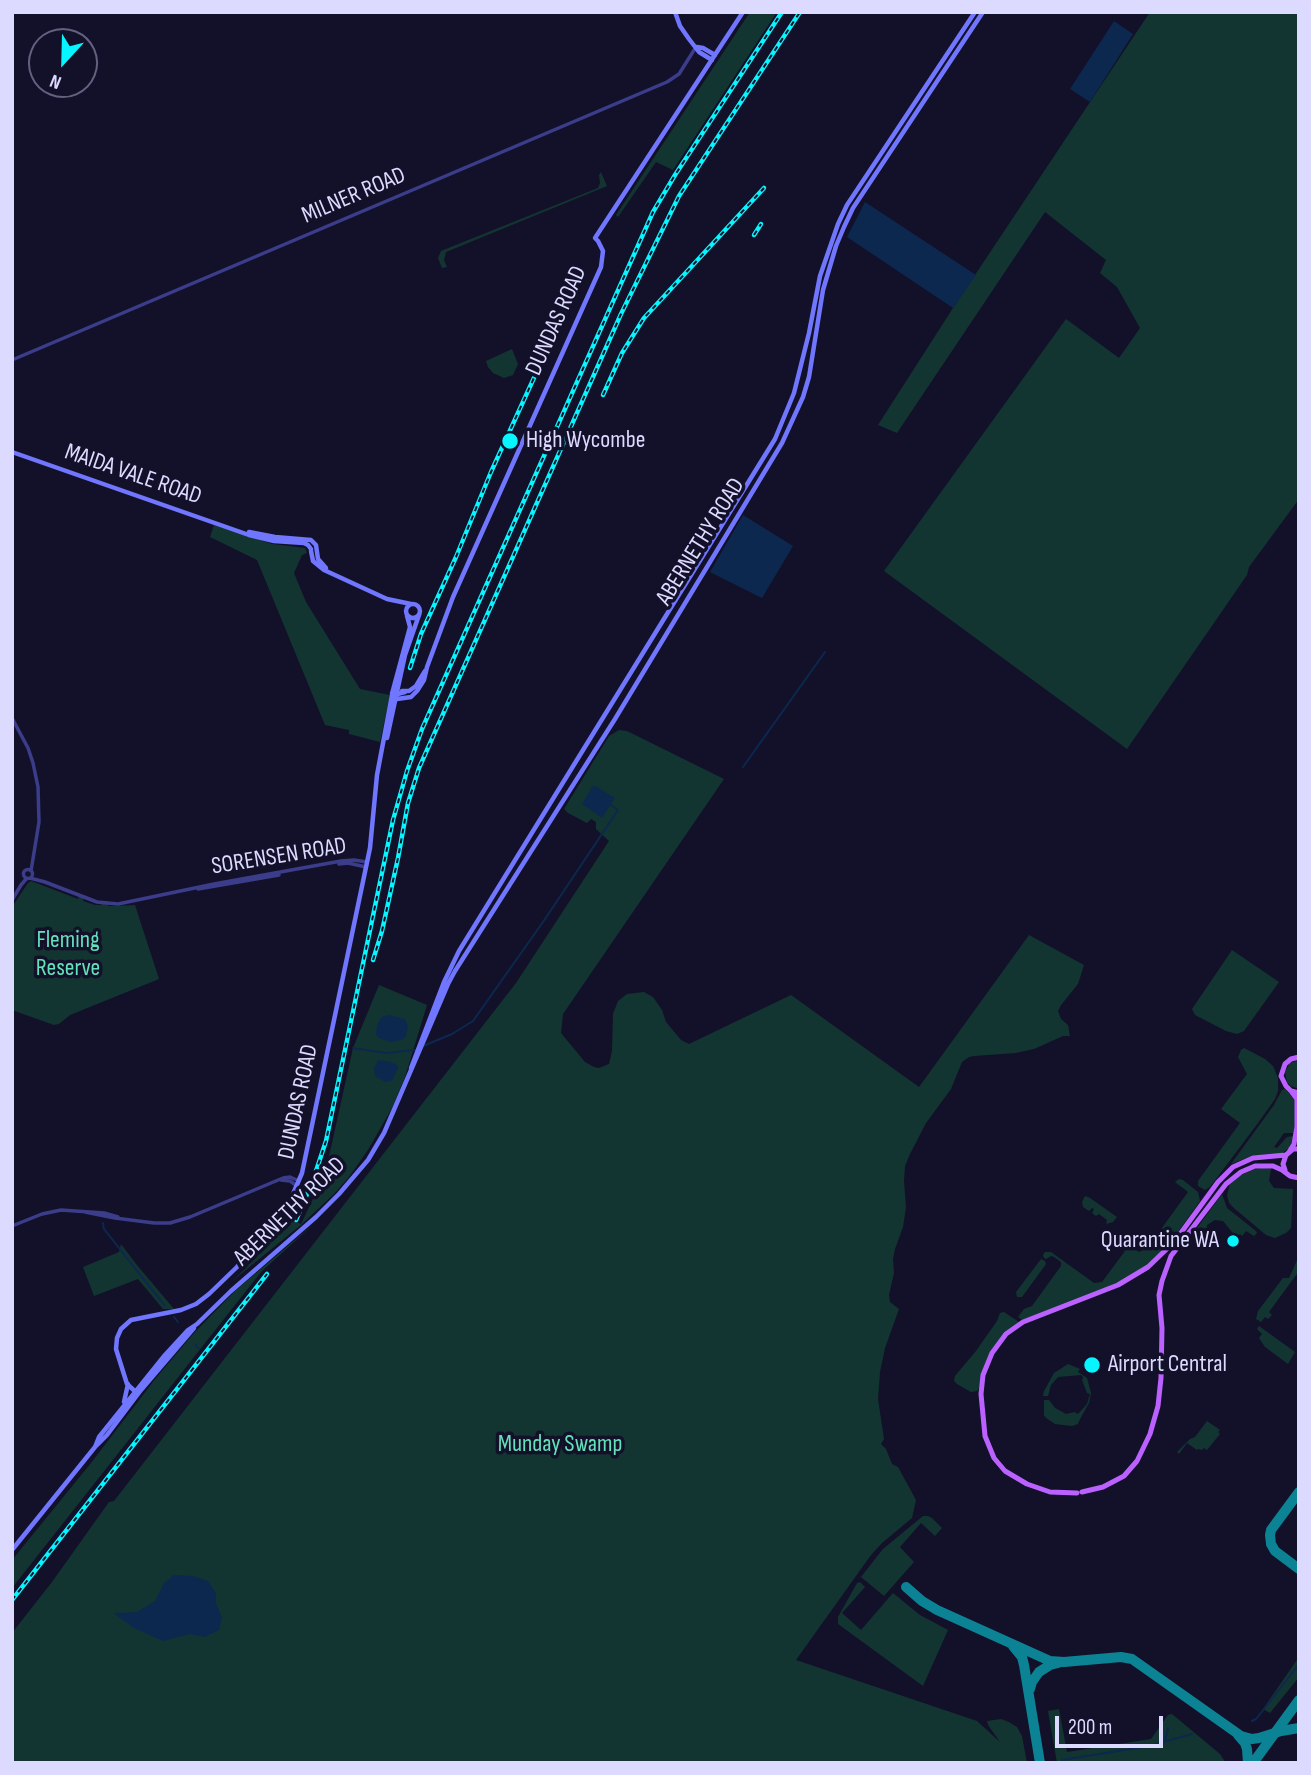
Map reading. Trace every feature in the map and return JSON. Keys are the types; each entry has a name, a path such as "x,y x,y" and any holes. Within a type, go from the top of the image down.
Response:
{"main road":[{"path":"675,12 683,30 699,52 714,57"},
{"name":"DUNDAS ROAD","path":"405,692 416,686 427,667 453,597 601,267 603,251 595,239 743,12"},
{"name":"ABERNETHY ROAD","path":"95,1447 99,1437 121,1409 197,1324 316,1217 368,1160 384,1133 455,971 615,719 782,443 803,397 811,366 823,290 836,246 853,208 975,12"},
{"name":"ABERNETHY ROAD","path":"409,1075 435,1003 458,951 775,439 794,393 820,276 831,241 847,205 983,12"},
{"path":"847,205 853,208"},
{"name":"MAIDA VALE ROAD","path":"12,452 264,539 306,544 311,550 314,563 387,598 407,615"},
{"name":"MAIDA VALE ROAD","path":"241,531 311,540 316,545 318,559 329,571"},
{"name":"MAIDA VALE ROAD","path":"387,598 411,604"},
{"path":"411,604 418,606 420,610 410,633 406,609 411,604"},
{"path":"407,615 414,618 419,615"},
{"name":"DUNDAS ROAD","path":"384,745 410,633"},
{"name":"DUNDAS ROAD","path":"138,1391 128,1384 116,1348 118,1334 124,1325 136,1318 181,1310 210,1294 237,1267 278,1218 298,1184 308,1148 367,865 375,789 385,733 410,633"},
{"name":"DUNDAS ROAD","path":"411,697 426,677 427,667"},
{"path":"398,685 400,690 405,692"},
{"path":"394,695 405,692"},
{"path":"394,695 411,697"},
{"path":"394,706 411,697"},
{"path":"1287,1173 1283,1164 1294,1144 1297,1099 1283,1084 1281,1072 1284,1064 1297,1057"},
{"path":"1291,1091 1299,1093"},
{"path":"1299,1149 1253,1158 1233,1167 1218,1182 1175,1241 1149,1267 1118,1285 1023,1322 1006,1334 992,1353 983,1375 981,1394 985,1436 994,1458 1005,1471 1027,1484 1050,1492 1080,1493 1103,1487 1124,1476 1137,1461 1155,1416 1161,1378 1163,1328 1159,1295 1171,1256 1226,1184 1237,1174 1251,1167 1266,1166 1278,1168 1299,1178"},
{"path":"124,1374 138,1391"},
{"path":"121,1409 127,1396 128,1384"},
{"name":"ABERNETHY ROAD","path":"12,1550 107,1435 138,1391"}],"street":[{"name":"MILNER ROAD","path":"12,360 667,82 678,74 696,47"},
{"path":"12,718 28,748 37,780 39,822 38,838 28,874 12,900"},
{"name":"SORENSEN ROAD","path":"28,874 97,902 118,904 334,865 367,865"},
{"path":"12,1226 52,1211 70,1210 154,1223 174,1222 281,1180 298,1184"}],"green space":[{"path":"750,12 777,12 673,170 656,162 618,217 616,215"},
{"path":"1150,12 1299,12 1299,499 1249,567 1247,575 1127,749 884,571 1066,319 1119,358 1140,328 1117,287 1100,273 1106,260 1045,212 897,433 878,425"},
{"path":"601,172 607,186 446,252 444,260 447,267 442,268 438,258 441,251 598,188"},
{"path":"512,349 518,364 513,375 504,378 493,373 486,361"},
{"path":"214,525 272,544 305,548 307,553 302,555 294,573 306,602 360,689 390,695 380,742 349,734 349,730 325,725 257,560 210,537"},
{"name":"Munday Swamp","path":"619,730 627,731 724,779 563,1014 561,1033 585,1062 594,1067 609,1064 613,1014 618,1001 627,994 644,992 653,997 666,1022 681,1040 689,1044 791,995 919,1087 1029,935 1084,965 1078,984 1058,1011 1061,1019 1068,1025 1070,1036 1063,1036 1034,1049 974,1056 962,1062 951,1089 926,1123 905,1166 906,1207 893,1259 894,1273 889,1295 890,1302 899,1309 885,1348 878,1399 884,1439 881,1444 892,1464 898,1467 916,1500 912,1518 871,1555 796,1660 977,1721 1000,1742 987,1721 1001,1719 1009,1722 1017,1727 1022,1736 1027,1763 12,1763 12,1633 109,1502 114,1501 516,983 609,841 596,829 596,822 591,819 587,823 564,809 609,736"},
{"name":"Fleming Reserve","path":"31,881 78,899 79,896 84,898 83,901 95,905 135,905 159,979 70,1015 59,1024 54,1025 12,1010 12,907"},
{"path":"1232,950 1279,982 1244,1031 1237,1034 1195,1015 1192,1009"},
{"path":"379,985 427,1005 405,1077 392,1108 368,1150 334,1194 301,1225 231,1282 287,1218 301,1224 319,1186 330,1152 353,1048"},
{"path":"1244,1048 1273,1066 1278,1078 1278,1091 1258,1123 1205,1190 1198,1186 1198,1181 1240,1123 1221,1109 1247,1074 1238,1057"},
{"path":"1299,1060 1299,1089 1287,1082 1285,1072 1290,1063"},
{"path":"1285,1089 1296,1101 1295,1133 1284,1133 1274,1147 1277,1148 1287,1137 1294,1136 1289,1148 1281,1154 1254,1155 1231,1164 1282,1090"},
{"path":"1254,1169 1271,1169 1269,1181 1274,1188 1293,1189 1291,1228 1275,1238 1266,1235 1235,1209 1229,1203 1227,1195 1233,1180"},
{"path":"1179,1179 1198,1192 1200,1201 1170,1243 1140,1272 1103,1290 1022,1320 1018,1317 1024,1309 1032,1306 1061,1266 1061,1262 1054,1257 1044,1258 1045,1252 1051,1252 1094,1283 1102,1282 1125,1251 1111,1240 1109,1242 1107,1239 1111,1234 1139,1252 1148,1244 1151,1246 1188,1192 1175,1182"},
{"path":"1222,1194 1227,1208 1257,1233 1254,1236 1246,1231 1242,1236 1240,1234 1236,1237 1223,1221 1215,1220 1207,1225 1207,1236 1201,1244 1192,1235"},
{"path":"1085,1196 1117,1217 1106,1224 1107,1220 1092,1213 1094,1209 1089,1211 1083,1207"},
{"path":"316,1222 261,1272 12,1588 12,1560 156,1378 194,1333 235,1291"},
{"path":"121,1244 174,1309 163,1309 138,1279 94,1296 83,1267 119,1252"},
{"path":"1299,1256 1299,1271 1269,1312 1272,1315 1261,1322 1256,1319 1258,1311 1283,1278 1289,1278"},
{"path":"1041,1259 1046,1264 1022,1297 1017,1297 1016,1292"},
{"path":"1004,1312 1019,1322 1002,1336 991,1350 979,1388 971,1392 954,1381 955,1376 976,1351 1000,1313"},
{"path":"1259,1326 1295,1352 1288,1364 1265,1347 1259,1338 1262,1334 1257,1329"},
{"path":"1068,1364 1080,1369 1078,1372 1087,1378 1091,1393 1089,1403 1078,1424 1072,1426 1055,1424 1044,1415 1044,1400 1049,1400 1055,1408 1066,1414 1077,1414 1087,1404 1090,1394 1087,1393 1081,1375 1058,1377 1051,1385 1048,1396 1043,1396 1054,1373"},
{"path":"1207,1421 1220,1430 1220,1434 1207,1450 1197,1450 1187,1443 1179,1454 1177,1452 1190,1439 1195,1437"},
{"path":"923,1516 932,1518 942,1528 935,1536 921,1523 900,1547 914,1562 884,1596 861,1577 883,1549"},
{"path":"860,1582 865,1587 842,1613 861,1630 893,1593 920,1615 948,1630 923,1686 838,1624 838,1617"},
{"path":"1299,1657 1299,1677 1270,1713 1263,1709"},
{"path":"1059,1709 1067,1752 1151,1739 1168,1715 1172,1714 1224,1760 1223,1763 1057,1763 1048,1711"}],"water":[{"path":"1114,21 1133,34 1090,102 1070,89"},
{"path":"865,202 976,275 953,308 847,237"},
{"path":"743,515 793,546 762,598 710,572"},
{"path":"595,786 615,798 602,818 582,804"},
{"path":"389,1015 405,1019 408,1026 406,1036 402,1040 390,1042 376,1035 381,1017"},
{"path":"378,1060 397,1065 392,1081 385,1082 375,1076 374,1068"},
{"path":"174,1575 193,1576 208,1581 216,1593 216,1603 222,1618 219,1630 205,1637 190,1634 163,1641 134,1628 113,1613 137,1612 155,1601 164,1583"}],"waterway":[{"path":"743,767 825,652"},
{"path":"423,1046 452,1034 473,1021 618,810 611,805"},
{"path":"353,1048 386,1053 415,1050"},
{"path":"103,1223 104,1229 165,1306"},
{"path":"174,1317 178,1322"},
{"path":"195,1344 199,1349"},
{"path":"1252,1721 1299,1664"},
{"path":"1165,1741 1168,1728"},
{"path":"1062,1760 1149,1746 1192,1734"},
{"path":"950,1763 962,1763"}],"taxiway":[{"path":"1299,1492 1270,1535 1275,1551 1299,1569"},
{"path":"906,1587 937,1610 1050,1661 1121,1657 1132,1659 1241,1736 1252,1739 1299,1728"},
{"path":"1013,1646 1022,1657 1024,1665 1040,1763"},
{"path":"1030,1689 1039,1672 1058,1663"},
{"path":"1253,1763 1299,1700"},
{"path":"1238,1735 1245,1743 1248,1763"}],"railway":[{"path":"296,1220 326,1141 393,820 422,729 653,212 782,12"},
{"path":"373,960 382,931 408,803 419,768 621,314 679,196 800,12"},
{"path":"603,395 622,353 644,318 764,188"},
{"path":"754,235 761,224"},
{"path":"410,668 421,634 491,472 580,277"},
{"path":"12,1600 267,1274"}],"place":[{"name":"High Wycombe","path":"510,441"},
{"name":"Quarantine WA","path":"1233,1241"},
{"name":"Airport Central","path":"1092,1365"}]}
